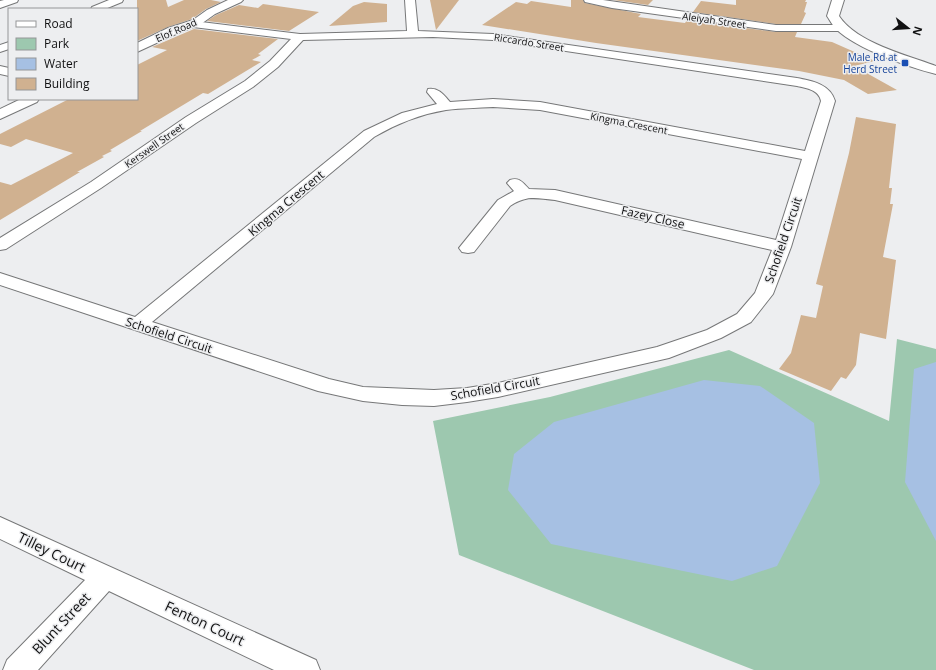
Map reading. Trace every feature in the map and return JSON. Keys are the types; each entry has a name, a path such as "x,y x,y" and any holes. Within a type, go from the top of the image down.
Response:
{"street":[{"path":"0,5 13,0"},
{"path":"98,8 118,0"},
{"name":"Elof Road","path":"138,48 172,31 197,22 211,12 236,0"},
{"path":"410,0 413,34"},
{"name":"Aleiyah Street","path":"589,0 670,14 776,28 840,28"},
{"path":"838,0 833,16 840,28 866,43 936,70"},
{"path":"670,14 678,4"},
{"name":"Riccardo Street","path":"197,22 300,37 452,34 500,38 797,82 816,88"},
{"name":"Kerswell Street","path":"0,245 96,185 191,120 249,84 274,64 300,37"},
{"name":"Schofield Circuit","path":"0,279 326,386 363,394 434,398 468,395 498,390 662,353 714,334 744,318 764,294 782,247 828,101 826,94 816,88"},
{"path":"433,92 447,106"},
{"path":"0,114 30,100"},
{"name":"Kingma Crescent","path":"138,324 369,134 388,123 425,110 447,106 493,103 540,106 810,156"},
{"name":"Fazey Close","path":"468,248 504,203 512,198 519,188 782,247"},
{"name":"Tilley Court","path":"0,527 105,577"},
{"name":"Blunt Street","path":"18,670 105,577"},
{"name":"Fenton Court","path":"105,577 305,670"}],"green space":[{"path":"897,339 936,349 936,670 754,670 459,555 433,421 550,397 729,350 889,421"}],"water":[{"path":"936,362 936,541 905,482 914,369"},
{"path":"704,380 760,386 814,423 820,483 777,566 732,581 551,544 508,490 514,454 554,422"}],"building":[{"path":"137,0 166,0 168,7 184,0 211,0 221,2 206,9 192,19 168,27 138,41"},
{"path":"430,0 459,0 436,30"},
{"path":"571,0 583,0 585,3 641,14 638,17 685,23 687,20 776,32 797,32 795,37 832,42 875,61 854,66 897,90 868,94 844,80 799,71 596,43 482,25 516,2 527,4 531,1 571,7"},
{"path":"613,0 653,0 648,5"},
{"path":"736,0 806,0 805,2 807,2 804,12 806,13 801,24 776,24 693,12 701,1 736,5"},
{"path":"364,2 387,4 387,22 329,26 353,6"},
{"path":"263,4 319,12 289,31 207,21 216,15 239,5 258,8"},
{"path":"194,29 278,39 258,54 261,55 252,60 261,62 208,94 203,93 140,131 142,131 102,156 104,157 0,220 0,182 11,185 73,153 26,139 11,147 0,144 0,134 67,100 138,100 138,64 167,50 152,47"},
{"path":"856,117 896,124 889,188 892,188 890,204 893,204 883,257 896,260 886,339 860,333 856,365 846,379 841,377 831,391 779,369 791,353 801,315 816,318 823,286 816,284 849,153"}],"place":[{"name":"Male Rd at Herd Street","path":"905,63"}]}
